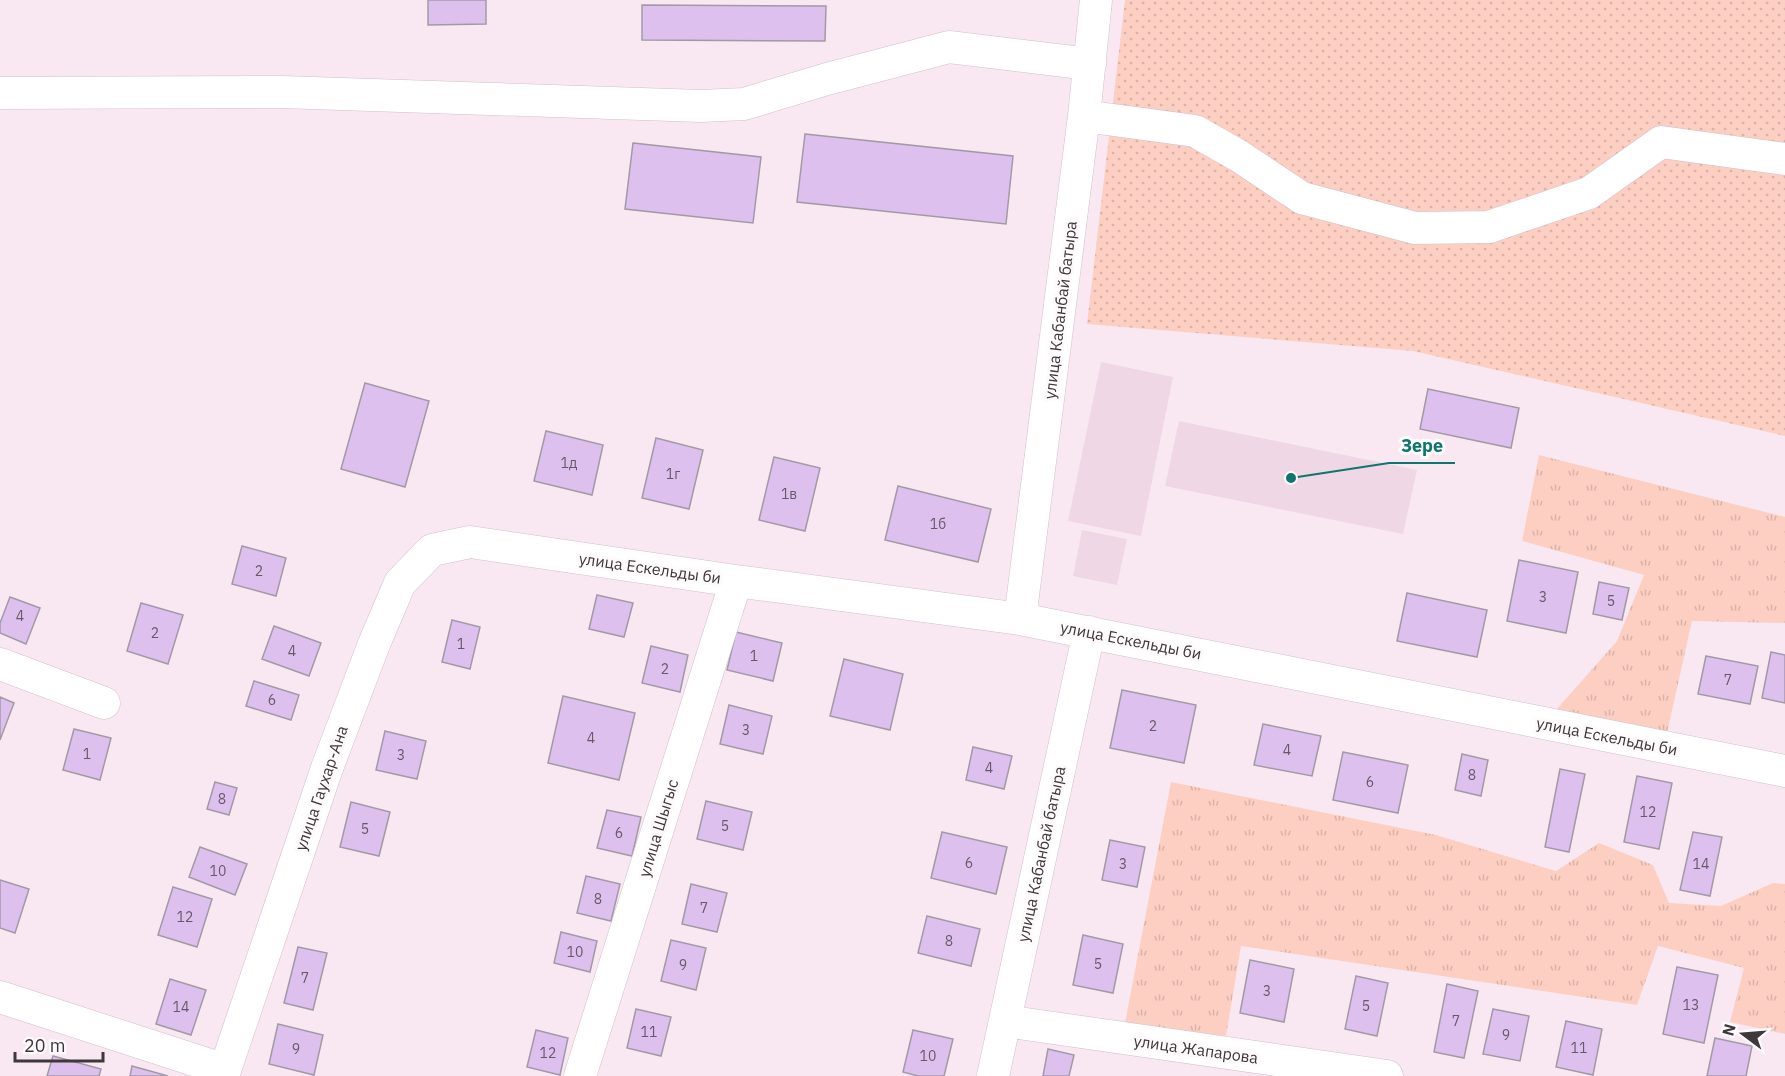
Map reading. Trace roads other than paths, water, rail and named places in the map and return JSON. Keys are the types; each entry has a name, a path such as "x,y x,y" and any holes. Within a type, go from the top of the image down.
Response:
{"street":[{"name":"улица Кабанбай батыра","path":"1020,619 1084,116 1096,0"},
{"path":"0,93 282,92 701,106 744,104 949,47 1090,64"},
{"path":"1084,116 1195,131 1239,156 1302,198 1415,228 1489,227 1589,193 1661,142 1785,159"},
{"name":"улица Ескельды би","path":"471,542 736,581 1020,619 1785,771"},
{"name":"улица Гаухар-Ана","path":"224,1073 327,768 400,583 432,550 471,542"},
{"name":"улица Шыгыс","path":"580,1076 736,581"},
{"name":"улица Кабанбай батыра","path":"993,1076 1089,632"},
{"path":"0,664 104,703"},
{"path":"0,997 224,1073"},
{"name":"улица Жапарова","path":"1005,1021 1387,1076"}],"place":[{"name":"Зере","path":"1291,478"}]}
